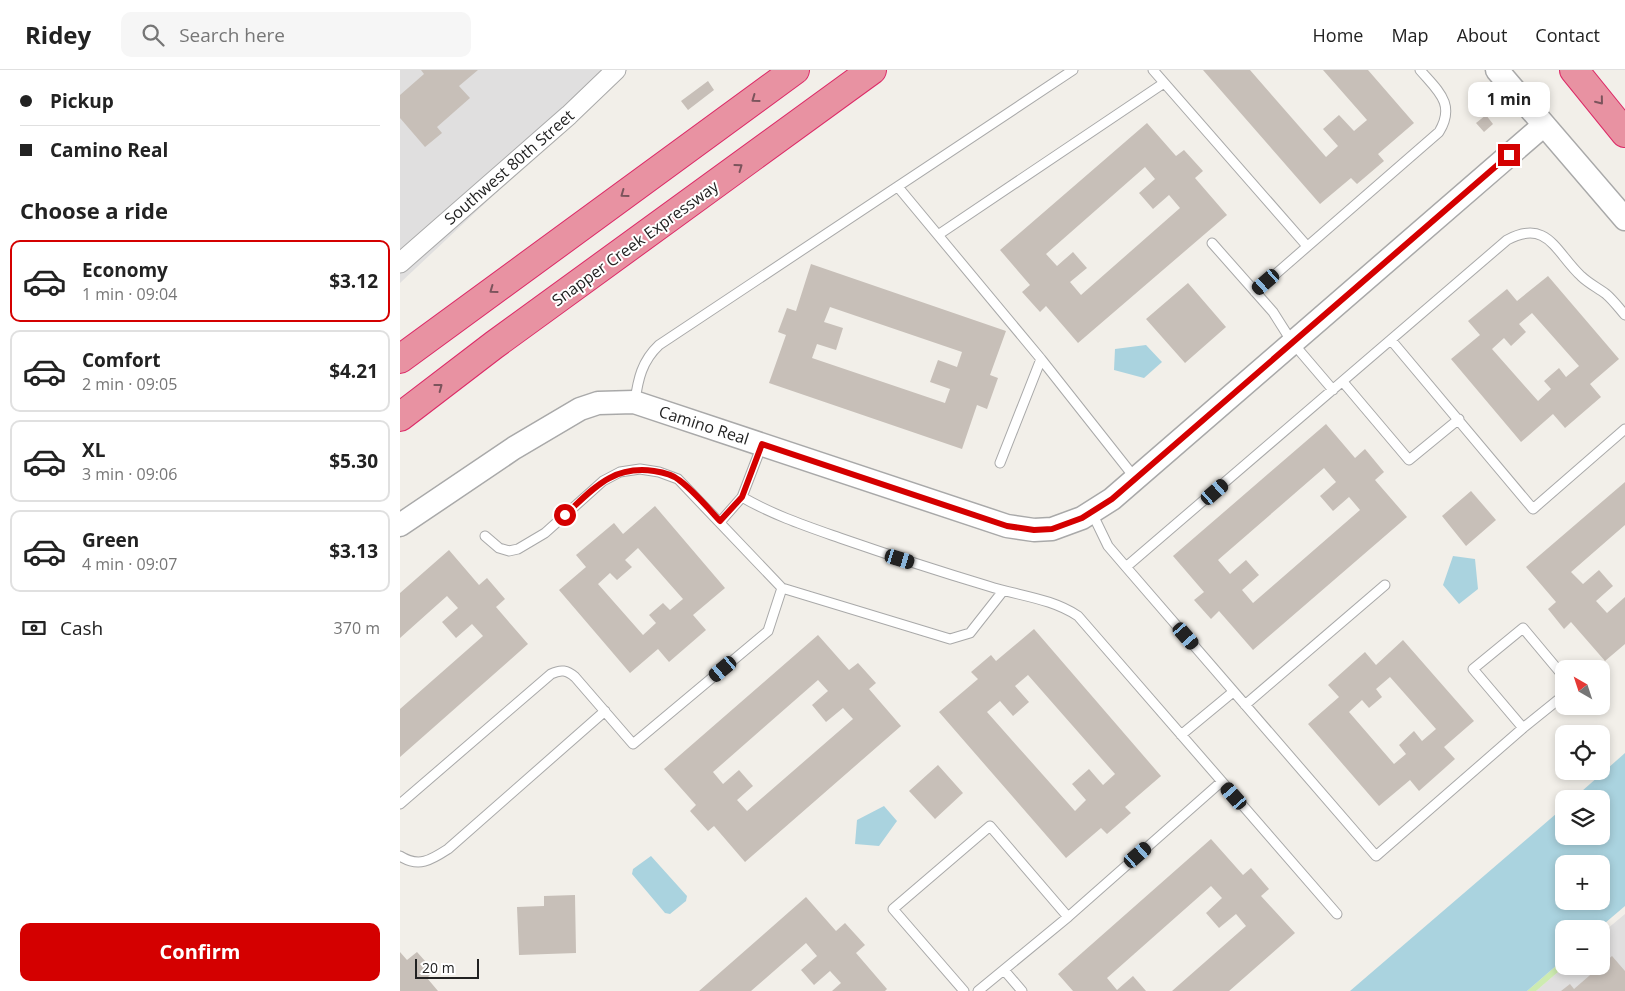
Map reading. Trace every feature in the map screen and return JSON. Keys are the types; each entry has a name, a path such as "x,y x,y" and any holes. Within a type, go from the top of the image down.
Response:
{"highway":[{"path":"400,359 795,70"},
{"name":"Snapper Creek Expressway","path":"400,417 494,345 872,70"},
{"path":"1574,70 1625,133"}],"street":[{"path":"1497,70 1625,219"},
{"name":"Southwest 80th Street","path":"400,263 569,115 612,71"},
{"name":"Camino Real","path":"400,524 514,448 571,413 598,402 634,402 1007,526 1034,530 1052,529 1072,523 1092,513 1136,480 1292,342 1544,125"}],"lane":[{"path":"634,402 640,373 648,357 659,345 1073,70"},
{"path":"1153,70 1307,246"},
{"path":"1255,292 1439,132 1447,116 1445,102 1420,70"},
{"path":"938,235 1164,83"},
{"path":"898,187 1041,359 1136,480"},
{"path":"1126,567 1507,240 1520,232 1532,232 1544,236 1554,244 1581,277 1608,296 1625,315"},
{"path":"1212,243 1273,312 1292,342 1334,390"},
{"path":"1391,340 1533,509 1625,429"},
{"path":"1000,463 1041,359"},
{"path":"1343,382 1409,460 1459,419"},
{"path":"720,521 742,497 762,444"},
{"path":"485,536 499,548 509,551 518,549 546,533 603,482 620,472 640,469 678,478 782,588 950,639 970,633 1003,591"},
{"path":"742,497 769,513 900,559 1003,591 1052,602 1078,616 1337,914"},
{"path":"1092,513 1108,546 1376,856 1555,702"},
{"path":"1245,705 1385,585"},
{"path":"400,804 557,670 571,673 633,744 768,631 782,588"},
{"path":"1523,728 1473,669 1523,628 1555,666"},
{"path":"1181,735 1233,692"},
{"path":"400,856 409,862 427,862 448,849 605,711"},
{"path":"978,991 1068,917 1221,782"},
{"path":"964,991 893,909 990,826 1068,917"},
{"path":"1004,970 1022,991"}],"shaded area":[{"path":"400,70 627,70 400,283"},
{"path":"1625,914 1625,991 1536,991 1555,975 1610,975 1610,926"}],"green space":[{"path":"1555,967 1555,975 1536,991 1527,991"}],"water":[{"path":"1146,345 1162,362 1144,378 1114,370 1115,349"},
{"path":"1453,556 1475,559 1478,589 1459,604 1443,585"},
{"path":"1625,753 1625,906 1609,920 1555,920 1555,967 1527,991 1350,991 1555,815 1555,845 1610,845 1610,790 1583,790 1594,780 1610,780 1610,766"},
{"path":"884,806 897,821 879,846 855,844 857,820"},
{"path":"651,856 687,896 686,901 670,914 665,913 632,874 633,869"}],"building":[{"path":"421,70 478,70 459,86 470,98 437,127 442,133 425,147 400,118 400,95 424,74"},
{"path":"1203,70 1250,70 1326,157 1338,146 1323,129 1339,115 1354,131 1367,120 1323,70 1368,70 1414,123 1378,154 1384,161 1357,184 1351,178 1320,204"},
{"path":"708,81 714,90 688,110 681,101"},
{"path":"1486,115 1493,124 1484,132 1476,123"},
{"path":"1147,123 1176,156 1184,150 1203,171 1195,178 1227,215 1078,343 1046,306 1040,312 1022,292 1030,285 1000,250","holes":["1145,167 1155,179 1139,193 1153,209 1169,195 1180,208 1081,295 1070,282 1087,268 1073,252 1057,266 1046,254"]},
{"path":"811,264 1006,331 990,375 998,378 987,409 977,405 962,449 769,383 786,335 778,332 787,308 796,311","holes":["830,307 962,352 957,367 938,360 930,382 950,389 945,403 812,358 817,344 836,350 843,328 824,322"]},
{"path":"1548,276 1619,359 1590,384 1601,397 1565,428 1553,414 1521,442 1451,359 1480,335 1468,321 1507,289 1517,301","holes":["1532,313 1579,366 1566,377 1559,368 1544,381 1551,389 1538,401 1492,349 1504,338 1511,346 1526,332 1519,324"]},
{"path":"1188,283 1226,327 1185,363 1146,319"},
{"path":"1326,424 1355,458 1365,449 1384,472 1375,480 1407,517 1253,650 1219,611 1211,619 1194,600 1204,592 1173,556","holes":["1324,468 1336,482 1320,496 1333,511 1349,497 1360,510 1253,603 1242,590 1259,575 1246,560 1230,574 1218,560"]},
{"path":"1625,482 1625,525 1571,572 1583,584 1599,570 1613,586 1596,601 1607,613 1625,597 1625,644 1604,660 1571,622 1564,629 1548,609 1556,602 1526,567"},
{"path":"1471,491 1496,520 1466,546 1442,516"},
{"path":"655,506 725,588 693,615 706,630 669,662 658,649 630,673 559,590 586,567 576,555 614,523 623,534","holes":["638,548 683,599 670,610 663,603 649,615 656,623 643,635 598,584 610,573 617,580 632,567 625,560"]},
{"path":"449,550 479,585 487,578 505,599 496,607 528,644 400,757 400,709 483,636 472,624 456,638 442,622 458,608 447,596 400,638 400,593"},
{"path":"1034,629 1161,776 1125,807 1131,813 1107,834 1101,828 1066,858 939,712 978,679 971,672 991,655 996,661","holes":["1028,675 1115,774 1103,785 1089,769 1072,784 1086,800 1075,811 987,712 1000,701 1013,716 1029,702 1015,686"]},
{"path":"818,635 849,670 858,663 876,683 869,689 901,726 745,862 714,826 708,831 690,811 696,805 664,769","holes":["818,680 828,691 812,705 826,722 843,708 853,719 747,811 737,800 753,786 739,770 723,784 713,772"]},
{"path":"1403,640 1474,721 1444,747 1455,759 1419,791 1410,780 1379,806 1308,724 1339,697 1328,685 1365,652 1376,665","holes":["1390,677 1436,729 1422,741 1414,731 1399,745 1406,754 1394,764 1349,712 1362,700 1369,708 1382,697 1376,689"]},
{"path":"938,765 963,793 935,819 909,791"},
{"path":"1211,839 1243,875 1251,868 1269,889 1261,896 1295,933 1229,991 1172,991 1246,926 1236,914 1219,928 1206,913 1222,898 1211,886 1107,978 1117,990 1133,976 1146,991 1073,991 1058,974"},
{"path":"575,895 576,953 519,955 517,907 544,906 544,896"},
{"path":"806,897 836,931 845,923 865,945 856,953 887,989 885,991 832,991 841,983 830,971 814,985 801,970 817,956 806,943 751,991 699,991"},
{"path":"400,952 407,960 417,952 434,971 427,978 438,991 400,991"},
{"path":"1612,956 1625,971 1625,991 1561,991 1570,984 1574,989 1590,975 1610,975 1610,958"}],"route":[{"path":"565,515 603,482 620,472 640,469 678,478 720,521 742,497 762,444 1007,526 1034,530 1052,529 1072,523 1092,513 1136,480 1292,342 1509,155"}]}
